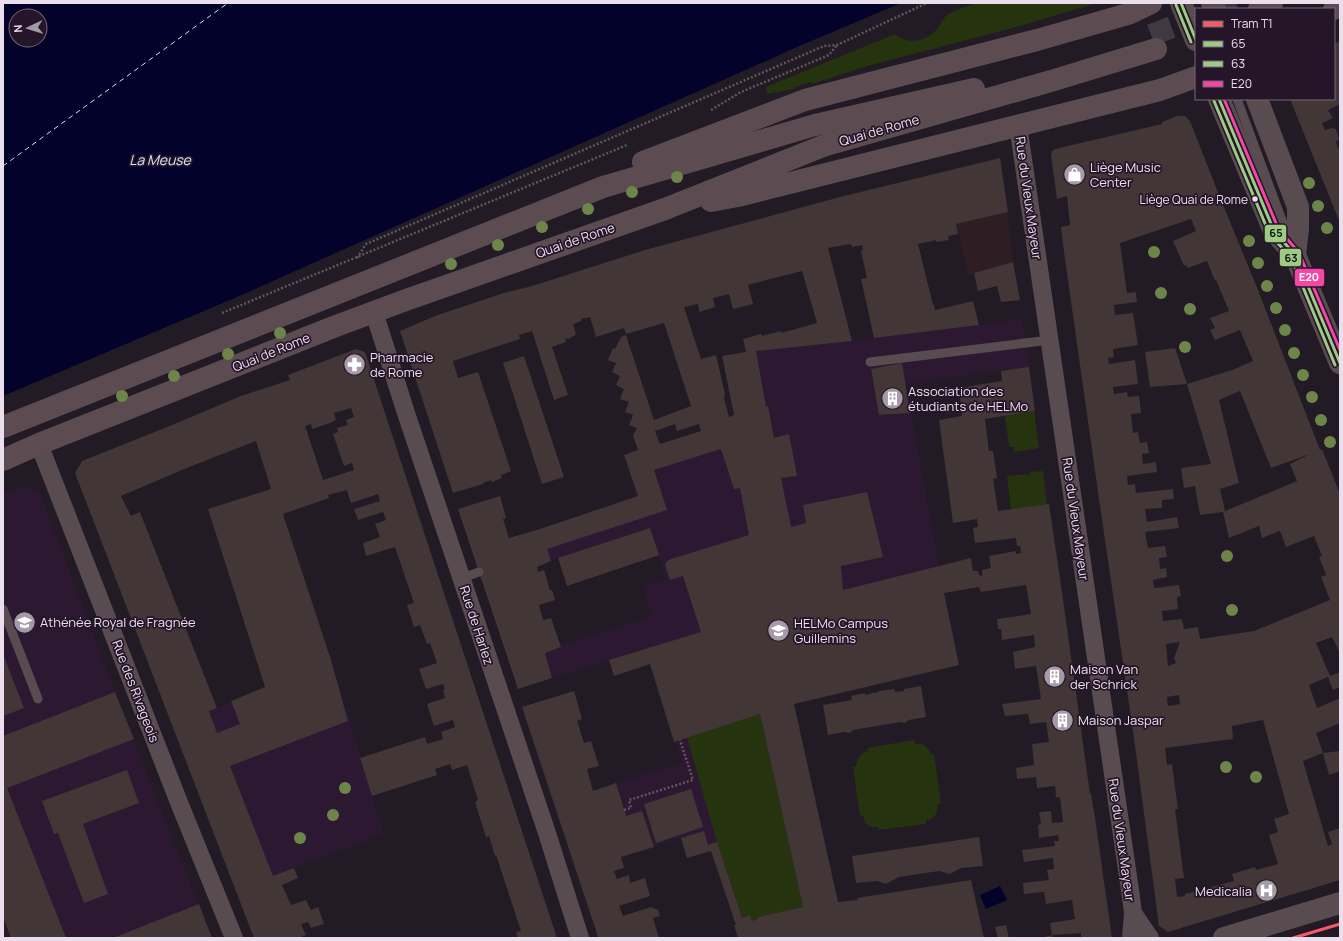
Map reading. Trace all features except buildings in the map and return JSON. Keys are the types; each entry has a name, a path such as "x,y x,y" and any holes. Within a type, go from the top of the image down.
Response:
{"main road":[{"path":"603,187 646,160 805,100 1037,40 1128,14 1151,3"},
{"path":"1261,8 1272,3"},
{"name":"Quai de Rome","path":"3,427 603,187 815,125 1032,76 1154,42 1050,81 823,146 665,209 374,312 3,460"},
{"path":"665,209 738,196 1160,90 1195,77"},
{"path":"364,282 374,312"},
{"path":"29,416 40,444"}],"street":[{"path":"1181,3 1195,38"},
{"path":"1219,100 1274,230 1295,255 1340,363"},
{"path":"1257,100 1298,208 1298,229 1295,255"},
{"name":"Rue du Vieux Mayeur","path":"1018,125 1133,913"},
{"name":"Rue de Harlez","path":"374,312 406,414 547,833 580,938"},
{"name":"Rue des Rivageois","path":"40,444 180,805 234,938"},
{"path":"1224,938 1340,903"},
{"path":"1131,938 1133,913"},
{"path":"1133,913 1150,938"}],"lane":[{"path":"1237,100 1282,216 1295,255"},
{"path":"870,362 1050,340"},
{"path":"462,578 479,572"},
{"path":"3,609 38,699"}],"path":[{"path":"709,111 741,92 828,55 838,45 927,3"},
{"path":"628,145 356,258 366,244 824,46 838,45"},
{"path":"624,810 631,808 629,800 693,780 680,740"}],"shaded area":[{"path":"1008,212 1013,262 968,275 956,224"},
{"name":"HELMo Campus Guillemins","path":"1022,319 1030,367 906,384 944,593 959,665 794,704 838,902 971,880 984,938 738,938 734,925 736,924 711,851 687,858 680,838 621,857 616,783 682,763 645,649 552,678 545,653 561,647 560,645 652,616 643,587 665,580 659,556 567,586 558,558 537,567 535,565 482,582 472,552 509,540 509,538 637,496 624,455 701,431 713,423 734,415 722,356"},
{"path":"23,486 40,492 115,692 212,938 3,938 3,494"},
{"path":"331,660 384,834 236,890 209,711"}],"green space":[{"path":"975,3 1097,3 1009,29 867,66 812,84 811,82 794,89 767,94 766,87 895,34 906,40 912,41 923,39 938,28 947,15"},
{"path":"1034,411 1039,448 1014,452 1014,447 1009,447 1005,416"},
{"path":"1043,471 1047,505 1011,510 1007,476"},
{"path":"760,714 803,907 758,917 758,919 752,921 750,916 742,918 717,842 687,737"},
{"path":"914,740 915,744 925,746 929,749 931,755 934,754 941,804 938,804 937,813 934,817 926,820 926,824 879,830 878,827 872,827 866,823 863,815 860,816 853,767 856,767 858,759 861,755 868,751 867,748"}],"water":[{"name":"La Meuse","path":"3,3 901,3 797,47 237,297 3,396"},
{"path":"1000,886 1007,900 986,909 980,895"}],"ferry route":[{"path":"3,166 228,3"}],"tunnel":[{"path":"1223,8 1236,3"},
{"path":"1151,35 1195,18"}],"tram line":[{"name":"T1","path":"1293,938 1340,924"}],"transit line":[{"name":"65","path":"1181,3 1195,38"},
{"name":"63","path":"1176,5 1191,42"},
{"name":"65","path":"1219,100 1274,231 1295,255 1340,363"},
{"name":"E20","path":"1224,100 1278,228 1299,253 1340,350"},
{"name":"63","path":"1214,101 1269,233 1291,258 1335,365"}],"place":[{"name":"Liège Music Center","path":"1074,174"},
{"name":"Liège Quai de Rome","path":"1255,199"},
{"name":"Pharmacie de Rome","path":"354,364"},
{"name":"Association des étudiants de HELMo","path":"892,398"},
{"name":"Athénée Royal de Fragnée","path":"24,622"},
{"name":"HELMo Campus Guillemins","path":"779,630"},
{"name":"Maison Van der Schrick","path":"1055,676"},
{"name":"Maison Jaspar","path":"1063,720"},
{"name":"Medicalia","path":"1267,891"}]}
